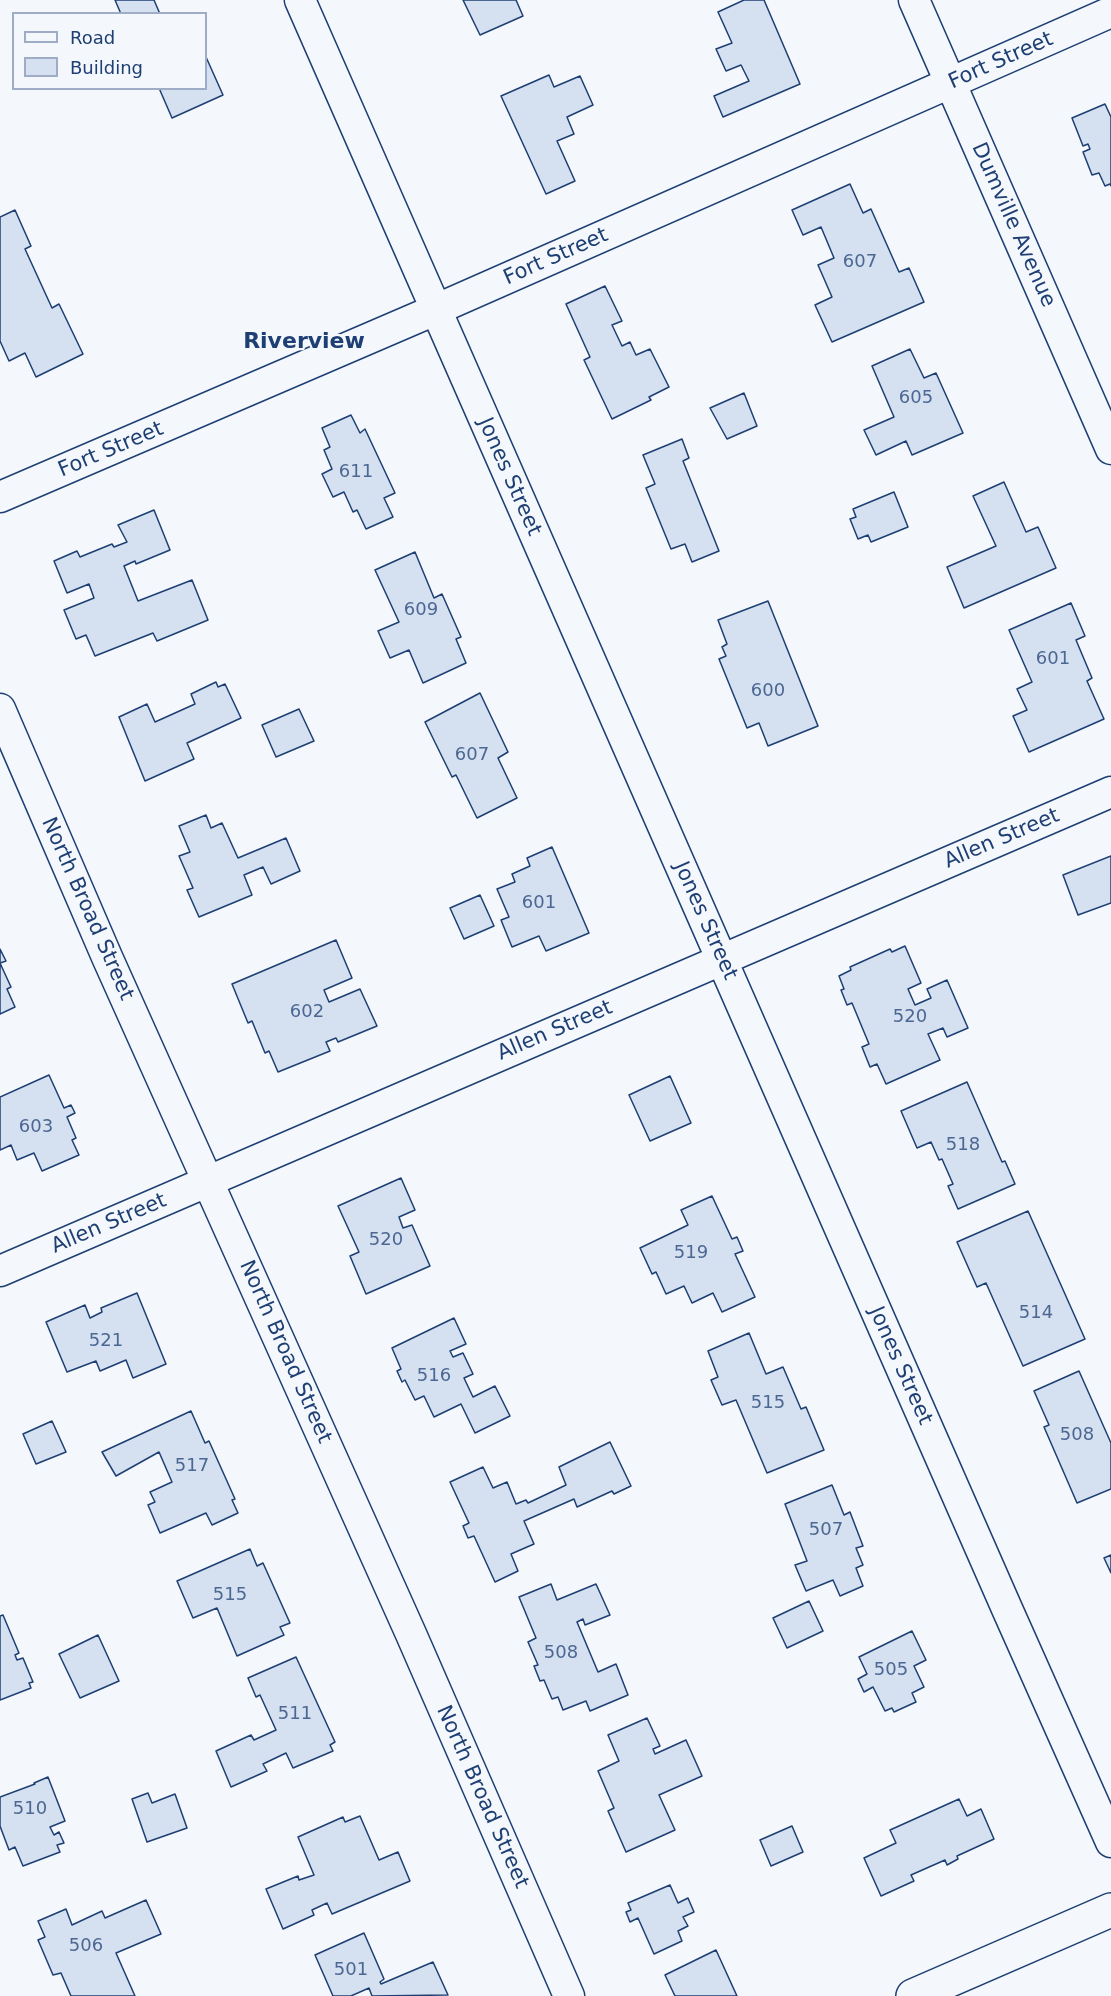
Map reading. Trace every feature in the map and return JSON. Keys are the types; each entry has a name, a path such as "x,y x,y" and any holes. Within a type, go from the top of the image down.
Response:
{"street":[{"name":"Jones Street","path":"300,0 1111,1842"},
{"name":"Dumville Avenue","path":"914,0 1111,449"},
{"name":"Fort Street","path":"0,497 435,310 1111,12"},
{"name":"North Broad Street","path":"0,709 107,957 411,1634 569,1996"},
{"name":"Allen Street","path":"0,1271 1111,792"},
{"path":"913,1996 1111,1910"}],"building":[{"path":"115,0 154,0 159,12 120,12"},
{"path":"463,0 516,0 523,16 480,35"},
{"path":"744,0 764,0 800,84 723,117 714,96 749,81 741,65 726,71 716,49 732,43 718,12"},
{"path":"207,59 223,95 172,118 160,90 207,90"},
{"path":"549,75 554,87 580,76 593,105 567,117 574,134 557,141 575,181 546,194 501,96"},
{"path":"1105,104 1111,117 1111,186 1110,184 1105,186 1099,173 1092,175 1083,152 1090,149 1088,144 1083,146 1072,118"},
{"path":"850,184 863,213 871,209 899,272 909,268 924,302 832,342 815,305 832,297 818,265 834,258 821,227 803,235 792,210"},
{"path":"15,210 31,246 25,249 52,308 59,304 83,354 36,377 25,353 9,361 0,341 0,217"},
{"path":"605,286 622,321 612,325 622,346 630,342 636,355 650,349 669,387 649,397 651,400 612,419 584,360 590,357 566,304"},
{"path":"910,349 924,378 936,373 963,433 912,455 906,441 876,455 864,430 894,417 872,366"},
{"path":"744,393 757,426 727,439 710,408"},
{"path":"351,415 360,433 365,429 395,493 384,498 393,517 366,529 357,510 353,512 344,492 333,497 322,474 332,469 324,450 330,447 322,428"},
{"path":"682,439 689,458 683,461 719,551 692,562 685,544 671,549 646,488 655,484 643,455"},
{"path":"1004,482 1026,532 1038,527 1056,568 964,608 947,567 996,546 973,496"},
{"path":"894,492 908,527 871,542 868,535 858,539 850,519 856,517 853,509"},
{"path":"154,510 170,550 136,564 135,561 124,566 138,601 192,580 208,620 157,641 153,633 95,656 86,635 76,639 64,610 94,598 89,584 67,593 54,561 77,551 80,557 112,544 114,547 127,542 118,525"},
{"path":"415,552 434,598 442,594 461,637 456,639 466,663 423,683 409,650 390,658 378,631 399,622 375,570"},
{"path":"768,601 818,726 768,746 759,723 747,728 719,659 726,656 722,647 727,644 718,620"},
{"path":"1071,603 1085,636 1076,640 1092,678 1087,681 1104,719 1029,752 1013,716 1027,710 1017,689 1032,682 1009,630"},
{"path":"216,682 218,687 225,684 241,718 187,743 194,759 145,781 119,717 147,704 155,722 195,704 191,694"},
{"path":"480,693 508,752 498,758 517,798 477,818 456,775 452,777 425,722"},
{"path":"299,709 314,741 276,757 262,725"},
{"path":"206,815 211,828 222,823 238,858 286,838 300,871 271,884 263,867 244,875 252,895 199,917 187,890 193,888 179,856 190,852 179,826"},
{"path":"552,847 589,933 546,951 539,936 512,947 501,920 509,917 497,889 515,882 512,874 530,866 527,858"},
{"path":"1111,856 1111,903 1078,915 1063,875"},
{"path":"480,895 494,926 464,939 450,908"},
{"path":"336,940 352,978 324,990 329,1002 360,989 377,1026 338,1042 336,1038 326,1042 330,1051 278,1072 269,1051 265,1053 252,1021 248,1023 232,984"},
{"path":"905,946 921,983 908,989 915,1005 931,998 927,989 947,980 968,1028 947,1037 943,1028 928,1034 940,1060 886,1084 877,1064 870,1067 862,1047 869,1044 852,1003 847,1005 839,976 851,970 850,967 890,949 892,952"},
{"path":"0,949 6,961 0,963"},
{"path":"0,963 11,987 7,989 15,1007 0,1014"},
{"path":"49,1075 64,1108 71,1105 75,1113 67,1117 76,1138 72,1140 79,1155 42,1171 34,1153 17,1160 11,1145 0,1150 0,1097"},
{"path":"670,1076 691,1123 650,1141 629,1095"},
{"path":"967,1082 1002,1162 1005,1161 1015,1184 958,1209 948,1186 953,1184 942,1159 939,1160 931,1142 917,1148 901,1111"},
{"path":"401,1178 415,1210 399,1217 403,1228 412,1225 430,1266 366,1294 350,1256 359,1252 338,1206"},
{"path":"712,1196 732,1239 737,1237 743,1251 735,1254 755,1297 722,1312 713,1293 692,1303 684,1286 666,1294 656,1272 652,1274 640,1248 688,1225 681,1210"},
{"path":"1028,1211 1085,1339 1023,1366 986,1283 977,1287 957,1242"},
{"path":"137,1293 166,1364 133,1378 126,1360 100,1371 96,1361 67,1372 46,1322 85,1305 90,1318 102,1312 101,1308"},
{"path":"454,1318 466,1344 450,1351 453,1357 463,1353 473,1374 464,1378 473,1397 495,1386 510,1416 475,1433 461,1404 434,1417 424,1396 415,1400 405,1380 402,1382 397,1371 401,1369 392,1348"},
{"path":"749,1333 766,1374 783,1367 801,1409 806,1407 824,1450 767,1473 736,1400 722,1405 711,1380 718,1377 708,1351"},
{"path":"1079,1371 1111,1443 1111,1489 1077,1503 1044,1427 1049,1425 1034,1391"},
{"path":"191,1411 205,1443 209,1441 235,1499 232,1500 238,1513 212,1525 206,1513 160,1533 148,1505 155,1502 150,1492 172,1482 159,1452 116,1476 102,1452"},
{"path":"52,1421 66,1452 36,1464 23,1434"},
{"path":"610,1442 631,1486 614,1494 612,1491 577,1507 574,1499 524,1521 534,1544 511,1554 518,1571 495,1582 474,1536 468,1538 463,1526 469,1523 450,1482 483,1467 493,1488 507,1482 516,1504 526,1500 528,1503 566,1485 559,1467"},
{"path":"832,1485 844,1515 850,1512 863,1546 856,1548 863,1565 856,1568 863,1586 840,1596 833,1580 806,1591 795,1565 807,1561 785,1504"},
{"path":"250,1549 257,1566 263,1563 290,1623 280,1627 284,1635 237,1656 217,1608 193,1618 177,1581"},
{"path":"1111,1555 1111,1573 1104,1558"},
{"path":"551,1584 557,1600 596,1584 610,1615 585,1625 583,1619 577,1622 598,1672 616,1664 628,1695 590,1711 586,1701 563,1710 558,1697 552,1699 544,1680 540,1681 534,1666 538,1665 528,1642 536,1638 519,1597"},
{"path":"809,1601 823,1631 787,1648 773,1618"},
{"path":"3,1615 19,1653 15,1655 17,1660 23,1658 33,1682 29,1683 31,1688 0,1700 0,1616"},
{"path":"912,1631 926,1660 914,1666 924,1687 912,1693 916,1702 894,1712 892,1708 885,1711 873,1687 864,1692 858,1679 867,1674 859,1657"},
{"path":"98,1635 119,1681 80,1698 59,1654"},
{"path":"296,1657 335,1742 330,1745 333,1751 293,1768 286,1753 263,1764 267,1771 231,1787 216,1751 251,1735 254,1740 276,1730 260,1695 256,1697 248,1678"},
{"path":"647,1718 660,1746 653,1749 655,1754 686,1740 702,1776 659,1795 675,1830 626,1852 608,1811 614,1808 598,1771 619,1761 608,1735"},
{"path":"48,1777 65,1821 50,1827 54,1835 59,1832 64,1843 57,1845 60,1852 23,1866 15,1847 9,1850 0,1826 0,1797"},
{"path":"148,1793 152,1803 175,1794 187,1828 147,1842 132,1799"},
{"path":"959,1799 967,1816 981,1809 994,1839 957,1856 958,1859 947,1865 945,1860 911,1875 914,1881 881,1896 864,1858 896,1843 890,1830"},
{"path":"360,1816 379,1860 398,1852 410,1881 332,1914 327,1903 312,1910 314,1915 283,1929 266,1889 298,1876 299,1880 314,1875 298,1837 343,1817 345,1822"},
{"path":"792,1826 803,1852 771,1866 760,1840"},
{"path":"670,1885 678,1903 688,1898 694,1912 683,1917 688,1926 678,1931 682,1941 654,1954 638,1918 630,1922 626,1912 631,1910 628,1903"},
{"path":"146,1900 161,1934 116,1953 135,1996 71,1996 61,1973 53,1975 38,1940 45,1937 38,1921 66,1909 72,1925 102,1911 105,1918"},
{"path":"364,1933 384,1979 380,1982 381,1984 433,1962 448,1995 372,1996 369,1988 351,1996 333,1996 315,1955"},
{"path":"716,1950 737,1996 675,1996 665,1975"}],"district":[{"name":"Riverview","path":"304,342"}]}
